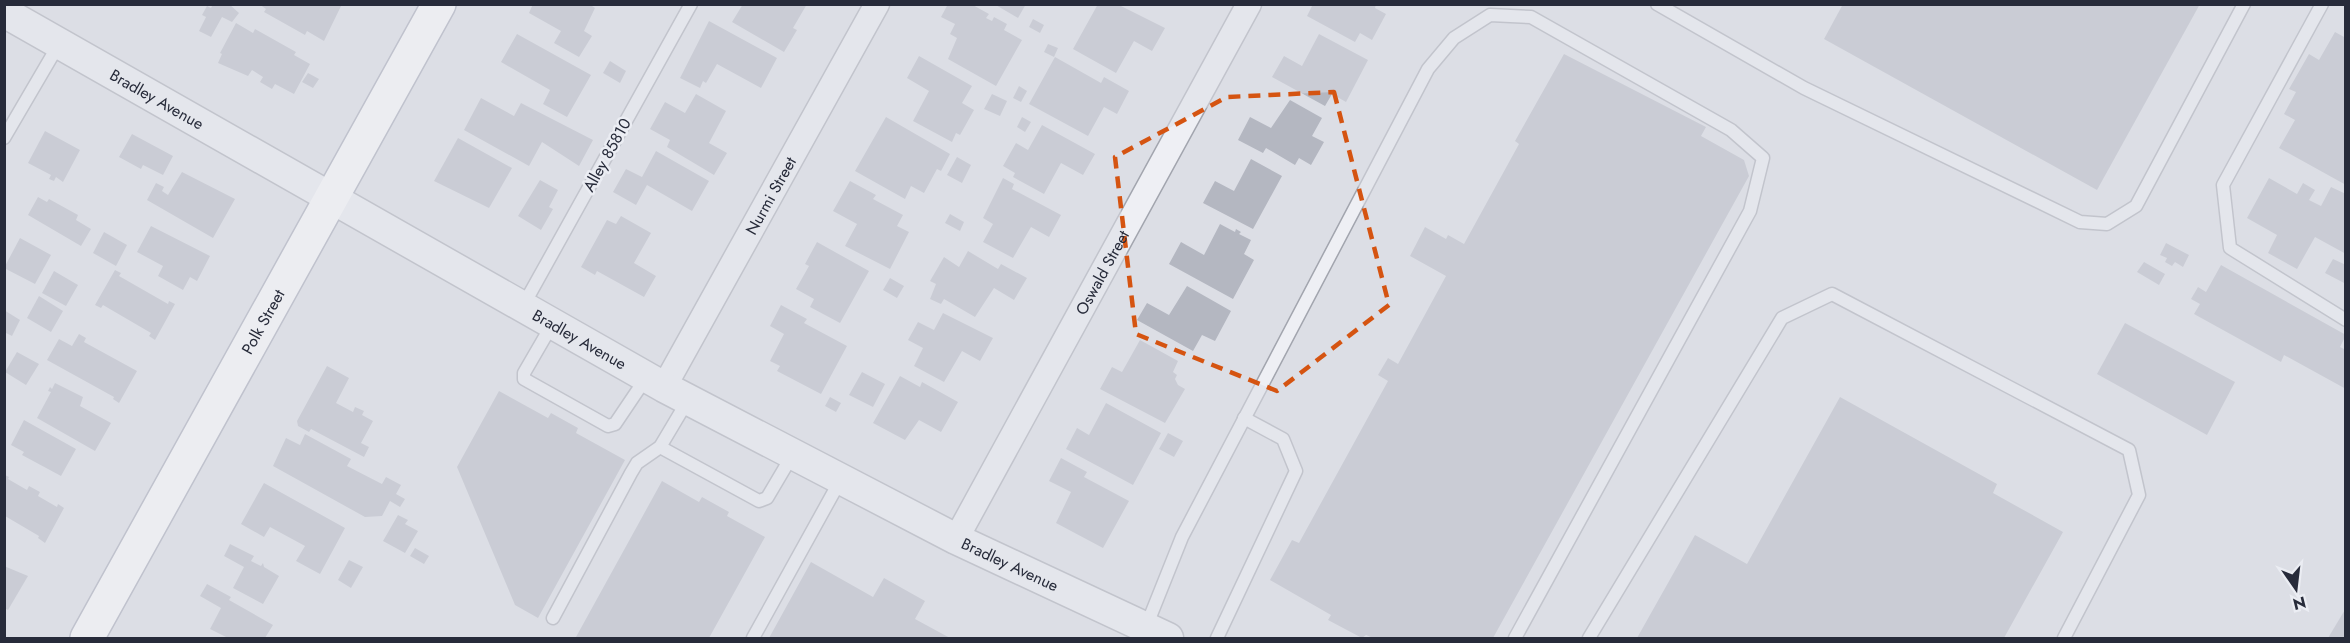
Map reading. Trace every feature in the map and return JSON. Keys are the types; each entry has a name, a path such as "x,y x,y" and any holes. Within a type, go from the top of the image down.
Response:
{"main road":[{"name":"Polk Street","path":"87,639 439,4"}],"street":[{"path":"4,11 7,4"},
{"name":"Nurmi Street","path":"666,388 878,4"},
{"name":"Oswald Street","path":"956,539 1248,4"},
{"name":"Bradley Avenue","path":"4,11 666,388 956,539 1157,633"}],"lane":[{"name":"Alley 85810","path":"523,306 691,4"},
{"path":"1657,4 1814,94 2080,222 2108,224 2136,206 2244,4"},
{"path":"2322,4 2223,185 2230,248 2346,320"},
{"path":"1157,633 1182,537 1428,69 1454,38 1490,15 1531,17 1731,130 1763,158 1750,211 1515,639"},
{"path":"4,138 60,43"},
{"path":"1589,639 1782,318 1832,294 2129,450 2139,495 2064,639"},
{"path":"553,323 524,373 525,379 608,426 615,424 666,388"},
{"path":"553,618 631,473 638,463 660,447 666,388"},
{"path":"1217,639 1296,471 1283,440 1244,418"},
{"path":"660,447 759,501 767,498 793,454"},
{"path":"753,639 841,479"}],"highlighted area":[{"path":"1334,92 1389,305 1277,391 1136,334 1115,157 1227,97"}],"building":[{"path":"213,4 229,4 239,13 232,22 222,17 211,37 199,31 206,17 202,15 207,6 211,8"},
{"path":"259,4 342,4 324,41 307,31 305,35 264,12 266,9"},
{"path":"533,4 589,4 595,8 584,31 592,36 579,57 554,43 561,31 529,13"},
{"path":"743,4 807,4 793,28 797,30 784,52 732,22"},
{"path":"948,4 971,4 989,14 986,18 992,21 994,17 1007,24 1004,30 1022,40 996,86 948,59 957,38 950,34 955,24 941,17"},
{"path":"994,4 1026,4 1018,18"},
{"path":"1098,4 1117,4 1165,28 1152,51 1134,41 1116,73 1073,49"},
{"path":"1313,4 1376,4 1375,8 1386,14 1372,40 1360,33 1355,42 1307,16"},
{"path":"1843,4 2200,4 2097,190 1824,39"},
{"path":"1033,19 1044,25 1040,33 1029,27"},
{"path":"709,21 777,58 761,88 717,64 706,83 703,81 700,88 680,78"},
{"path":"236,23 253,33 255,29 296,52 294,55 310,64 294,94 275,84 272,89 260,82 263,77 252,70 248,76 218,63 222,54 220,53"},
{"path":"2335,32 2346,38 2346,185 2279,148 2295,120 2284,114 2296,92 2289,89 2309,54 2319,60"},
{"path":"517,34 591,75 567,117 543,104 550,90 501,62"},
{"path":"1319,34 1368,60 1346,102 1332,94 1325,106 1272,77 1284,56 1302,66"},
{"path":"1048,44 1058,48 1054,57 1044,52"},
{"path":"1564,54 1706,127 1701,136 1744,160 1749,176 1493,638 1373,638 1366,635 1362,638 1328,620 1331,615 1270,580 1292,540 1299,543 1388,381 1378,375 1388,358 1398,364 1446,276 1410,256 1425,227 1446,239 1448,235 1464,244 1519,144 1515,141"},
{"path":"919,56 972,86 962,103 974,110 960,135 956,133 952,142 913,121 929,91 907,78"},
{"path":"1055,57 1101,83 1104,77 1129,91 1117,114 1104,107 1088,136 1029,104"},
{"path":"610,61 626,71 620,83 603,73"},
{"path":"308,73 319,79 313,88 302,82"},
{"path":"1019,86 1027,91 1021,102 1013,98"},
{"path":"696,94 726,111 709,143 727,153 714,175 667,147 670,140 650,129 665,102 685,113"},
{"path":"992,94 1007,101 1000,116 984,109"},
{"path":"481,98 514,116 521,103 593,140 579,166 542,142 529,166 464,130"},
{"path":"1290,100 1322,118 1312,136 1324,142 1311,165 1299,158 1295,165 1266,148 1263,153 1238,140 1250,117 1271,128"},
{"path":"886,117 950,154 941,171 937,169 924,193 911,186 905,199 855,171"},
{"path":"1022,117 1031,122 1025,132 1017,127"},
{"path":"1042,125 1095,154 1083,175 1061,163 1044,194 1013,177 1015,173 1003,166 1016,143 1028,150"},
{"path":"45,131 80,150 63,182 56,177 54,181 49,179 51,175 28,163"},
{"path":"132,134 173,156 163,175 143,165 141,169 119,157"},
{"path":"458,138 512,168 489,208 434,181"},
{"path":"656,151 709,181 692,211 647,185 636,205 613,192 626,169 642,177"},
{"path":"957,157 971,165 962,183 947,175"},
{"path":"1251,159 1282,176 1253,229 1203,203 1215,181 1234,191"},
{"path":"182,172 235,199 213,238 147,200 156,183 164,187 162,191 168,195"},
{"path":"1003,178 1014,184 1012,189 1061,215 1049,237 1031,227 1013,258 983,242 993,224 983,218"},
{"path":"2269,178 2297,194 2303,183 2315,190 2309,200 2321,206 2331,187 2346,194 2346,254 2315,237 2297,269 2268,253 2277,235 2247,218"},
{"path":"540,180 558,190 549,207 553,209 541,230 518,216"},
{"path":"850,181 876,195 873,199 903,215 897,226 909,232 890,269 845,246 857,224 833,211"},
{"path":"38,197 47,202 49,199 78,215 76,220 91,229 81,246 28,215"},
{"path":"950,214 964,222 960,231 945,223"},
{"path":"621,216 651,233 634,263 656,276 644,297 597,271 595,275 581,267 607,220 616,224"},
{"path":"1220,224 1235,232 1236,229 1241,232 1239,234 1251,240 1244,254 1254,260 1233,299 1169,264 1181,242 1204,255"},
{"path":"151,226 210,256 197,281 190,277 183,290 158,276 163,266 137,252"},
{"path":"104,232 127,245 116,266 93,253"},
{"path":"20,238 51,255 35,284 4,268"},
{"path":"817,242 869,271 840,323 810,307 814,299 796,289 809,266 805,264"},
{"path":"2166,243 2189,255 2183,267 2175,262 2172,266 2165,262 2167,258 2160,255"},
{"path":"968,251 998,269 1001,264 1027,278 1014,300 994,288 975,317 944,299 941,304 930,299 936,284 930,281 944,257 959,267"},
{"path":"2333,259 2346,265 2346,284 2325,273"},
{"path":"2144,262 2165,274 2159,285 2137,272"},
{"path":"2221,265 2346,335 2340,347 2346,350 2346,389 2284,355 2281,362 2194,314 2200,304 2191,299 2198,287 2206,292"},
{"path":"115,270 121,273 119,276 168,304 169,301 175,304 155,340 149,336 151,333 103,305 101,308 95,305"},
{"path":"54,271 78,285 66,306 42,293"},
{"path":"890,278 904,286 897,298 883,290"},
{"path":"1187,286 1231,311 1215,341 1202,335 1193,351 1137,320 1147,303 1169,315"},
{"path":"39,296 63,311 51,332 27,318"},
{"path":"781,305 807,319 804,323 847,346 821,394 777,371 780,366 770,361 784,334 770,326"},
{"path":"4,310 20,320 12,336 4,332"},
{"path":"943,313 993,338 980,361 962,351 944,382 914,366 923,348 908,340 918,322 934,330"},
{"path":"2125,323 2235,382 2207,435 2097,374"},
{"path":"79,334 86,338 84,342 137,371 119,403 113,399 114,397 47,360 59,339 72,346"},
{"path":"1140,340 1178,361 1173,372 1177,375 1175,379 1178,385 1185,389 1165,423 1100,389 1112,367 1122,372"},
{"path":"17,352 39,364 26,385 5,372"},
{"path":"327,366 349,378 336,403 353,412 355,407 364,411 362,415 373,421 361,443 369,447 364,457 311,429 309,432 298,426 297,421"},
{"path":"862,372 885,384 873,407 849,395"},
{"path":"900,376 920,387 922,382 958,402 941,432 919,420 905,440 873,423"},
{"path":"55,383 83,397 80,406 111,423 95,451 37,418 51,392 48,391 50,387 52,389"},
{"path":"499,391 548,418 551,413 578,428 576,433 625,460 538,618 515,605 457,467"},
{"path":"830,397 841,403 836,412 825,406"},
{"path":"1840,397 1997,484 1993,493 2063,532 2004,638 1637,638 1695,535 1747,564"},
{"path":"1106,403 1161,433 1133,485 1066,449 1077,428 1089,435"},
{"path":"24,420 76,449 61,476 22,455 24,452 11,445"},
{"path":"1168,433 1183,441 1174,457 1159,449"},
{"path":"305,434 351,459 347,466 382,484 386,477 401,485 396,494 405,499 400,507 390,501 382,516 365,517 273,466 286,438 300,445"},
{"path":"1061,458 1087,472 1084,477 1129,501 1103,548 1056,523 1071,492 1049,481"},
{"path":"5,475 27,490 29,486 40,492 38,496 57,507 58,504 64,508 45,543 38,538 39,536 5,516"},
{"path":"662,481 699,502 702,497 729,512 727,516 765,537 709,638 576,637"},
{"path":"264,483 345,528 320,574 296,561 305,546 270,527 264,537 241,524"},
{"path":"398,515 408,520 405,524 418,531 405,553 383,541"},
{"path":"230,544 254,556 251,561 261,566 263,563 264,567 279,576 263,604 233,588 244,567 224,556"},
{"path":"415,548 429,556 424,564 410,556"},
{"path":"349,560 363,567 351,588 338,580"},
{"path":"811,562 873,597 884,578 925,601 915,619 950,638 769,638"},
{"path":"4,566 28,576 8,610 4,608"},
{"path":"207,584 231,597 229,600 273,625 265,638 228,638 210,629 221,608 200,596"},
{"path":"2346,608 2346,638 2328,638"}]}
